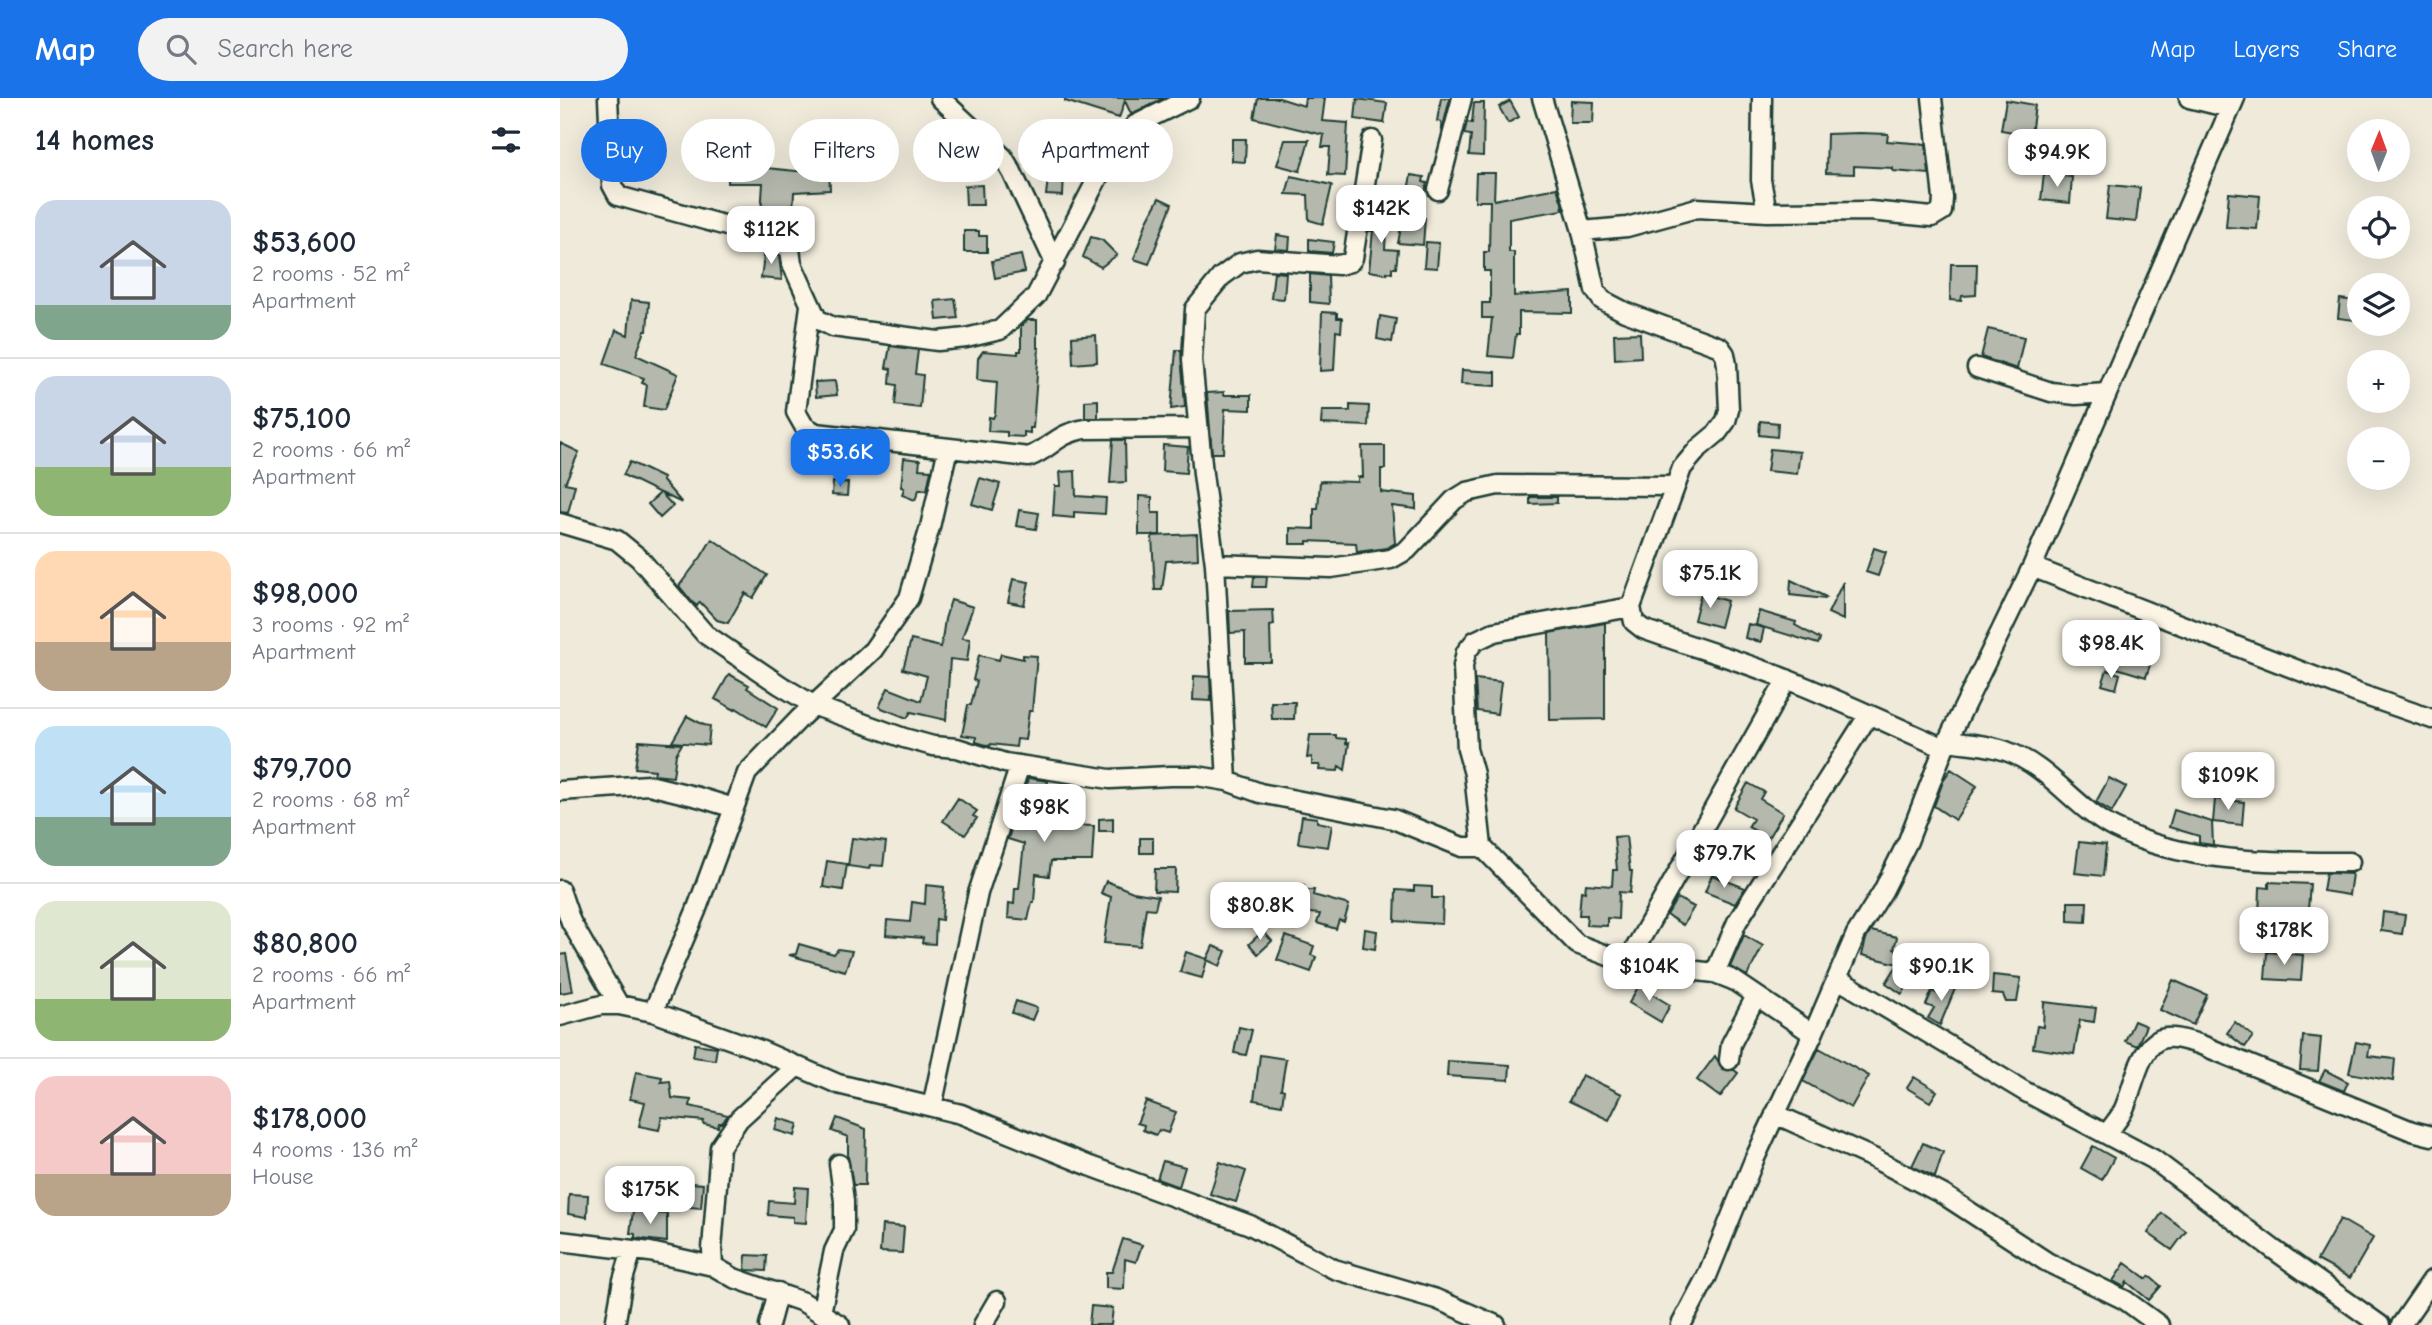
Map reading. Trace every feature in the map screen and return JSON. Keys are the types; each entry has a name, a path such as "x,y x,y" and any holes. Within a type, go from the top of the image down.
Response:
{"street":[{"path":"608,98 612,185 618,196 770,238 790,248 792,264 817,319 833,327 938,341 967,338 1000,330 1036,296 1102,170 1135,125 1190,98"},
{"path":"940,98 1003,157 1055,263"},
{"path":"1438,190 1462,98"},
{"path":"1542,98 1582,231 1595,290 1602,300 1612,307 1720,347 1726,354 1726,421 1682,468 1631,607 1634,622 1643,629 1787,679 1856,707 1868,716 1946,745 1988,746 2006,751 2046,773 2113,827 2161,846 2257,860 2350,862"},
{"path":"1762,98 1761,180 1767,212"},
{"path":"1582,231 1626,227 1697,208 1767,212 1870,211 1924,217 1938,215 1942,211 1943,198 1932,98"},
{"path":"1681,1325 1707,1276 1775,1114 1814,1034 1856,934 1883,891 1908,841 1946,745 2032,567 2232,103 2189,98"},
{"path":"1227,781 1215,564 1192,360 1195,309 1221,277 1240,263 1257,259 1339,265 1350,262 1353,258 1372,140"},
{"path":"810,306 796,412 804,426 816,433 1029,457 1042,452 1068,432 1085,429 1199,428"},
{"path":"1978,368 2051,392 2076,395 2107,393"},
{"path":"653,1012 696,911 747,773 800,718 873,650 909,598 930,527 948,447"},
{"path":"1215,564 1331,568 1391,559 1407,550 1454,500 1467,492 1498,485 1675,486"},
{"path":"560,523 617,540 639,558 705,634 815,706 904,738 933,746 957,748 1020,765 1110,779 1184,776 1227,781 1260,793 1393,819 1462,847 1482,847"},
{"path":"2032,567 2357,693 2432,719"},
{"path":"1631,607 1494,632 1475,641 1466,652 1462,666 1462,685 1467,749 1474,774 1482,847 1577,944 1627,963 1715,973 1733,980 1814,1034"},
{"path":"1627,963 1787,679"},
{"path":"1715,973 1737,922 1868,716"},
{"path":"932,1107 978,893 1020,765"},
{"path":"560,791 649,785 734,808"},
{"path":"560,890 571,922 619,1005"},
{"path":"1838,979 2024,1091 2153,1159 2380,1325"},
{"path":"1729,1060 1731,1044 1756,996"},
{"path":"560,1016 601,1005 619,1005 653,1012 760,1050 838,1084 961,1114 1090,1166 1250,1225 1334,1269 1436,1299 1496,1325"},
{"path":"2107,1134 2122,1112 2143,1058 2151,1046 2162,1038 2175,1038 2199,1044 2412,1131 2432,1136"},
{"path":"713,1266 720,1147 739,1119 797,1066"},
{"path":"1775,1114 1873,1157 1944,1195 2047,1262 2125,1300 2159,1325"},
{"path":"821,1313 834,1251 844,1230 844,1201 839,1164"},
{"path":"560,1241 632,1250 713,1266 734,1278 803,1302 840,1325"},
{"path":"615,1325 623,1280 632,1250"},
{"path":"2401,1325 2432,1280"},
{"path":"769,1325 778,1292"},
{"path":"983,1325 997,1301"}],"building":[{"path":"1065,98 1164,98 1131,114 1125,101 1119,118 1065,101"},
{"path":"1258,98 1279,98 1304,106 1305,98 1325,98 1322,121 1348,123 1345,176 1328,175 1330,147 1322,147 1324,135 1254,118"},
{"path":"1441,98 1450,98 1442,131 1441,122 1437,121"},
{"path":"1357,99 1387,103 1384,123 1355,119"},
{"path":"2006,100 2035,105 2031,135 2001,130"},
{"path":"1510,101 1519,117 1508,123 1499,107"},
{"path":"1571,101 1594,102 1593,123 1570,123"},
{"path":"1474,103 1484,103 1483,156 1469,155 1471,135 1464,134 1467,122 1472,123"},
{"path":"1827,134 1888,134 1887,141 1926,144 1929,174 1893,171 1893,168 1854,166 1854,174 1826,173"},
{"path":"1232,139 1246,139 1245,162 1232,161"},
{"path":"1285,140 1309,140 1300,171 1277,165"},
{"path":"775,169 789,170 789,182 830,182 830,190 794,192 793,213 790,213 789,223 783,223 783,232 765,225 766,215 761,214 763,183 728,183 775,182"},
{"path":"1476,173 1495,173 1494,200 1557,188 1562,203 1563,210 1509,219 1509,252 1514,252 1514,296 1572,292 1572,313 1519,312 1519,334 1516,334 1513,358 1488,356 1492,318 1482,318 1482,303 1490,303 1490,271 1484,271 1484,252 1489,252 1490,201 1475,201"},
{"path":"2044,174 2072,177 2070,203 2041,200"},
{"path":"1411,175 1424,177 1423,182 1427,183 1420,217 1425,218 1423,245 1398,243"},
{"path":"1291,176 1332,185 1323,224 1309,220 1308,195 1286,194"},
{"path":"1048,182 1064,182 1063,196 1046,195"},
{"path":"982,185 983,205 966,205 965,186"},
{"path":"2110,185 2140,188 2136,222 2106,219"},
{"path":"2229,193 2260,196 2257,229 2226,227"},
{"path":"1159,198 1172,204 1149,264 1134,259 1147,221"},
{"path":"1372,209 1387,211 1385,249 1398,250 1396,268 1392,268 1392,273 1369,271"},
{"path":"964,231 979,231 979,236 987,236 987,252 964,252"},
{"path":"1277,235 1290,237 1289,250 1275,249"},
{"path":"1091,237 1102,240 1117,255 1101,267 1083,257"},
{"path":"1309,239 1334,242 1332,253 1309,251"},
{"path":"1426,242 1439,243 1437,268 1424,267"},
{"path":"765,248 779,256 782,280 761,278"},
{"path":"1021,255 1025,272 995,278 992,261"},
{"path":"1951,264 1977,264 1976,295 1962,296 1961,301 1950,300"},
{"path":"1274,272 1286,273 1284,299 1271,298"},
{"path":"1310,274 1328,276 1329,304 1310,302"},
{"path":"955,299 958,318 937,320 935,301"},
{"path":"2340,299 2347,300 2347,319 2338,318"},
{"path":"631,300 649,302 647,331 636,355 678,374 664,410 644,407 647,385 642,383 644,378 604,364 616,330 628,335"},
{"path":"1322,312 1337,313 1337,318 1342,318 1341,332 1336,331 1334,370 1320,371"},
{"path":"1380,316 1396,319 1392,342 1377,339"},
{"path":"1028,320 1037,320 1039,348 1033,428 1030,428 1030,433 1024,432 1024,437 1007,436 1007,432 988,431 989,417 993,418 995,414 997,382 977,380 978,358 983,351 1018,354 1018,351 1021,351 1021,326"},
{"path":"1988,329 2024,337 2017,369 1981,357"},
{"path":"1640,333 1641,357 1615,359 1614,334"},
{"path":"1096,335 1097,362 1073,364 1072,337"},
{"path":"890,346 918,350 915,374 923,375 920,408 895,405 897,385 890,384 891,369 886,368"},
{"path":"1176,350 1181,350 1185,407 1171,409"},
{"path":"1462,370 1496,372 1496,386 1461,384"},
{"path":"835,381 837,395 816,397 815,382"},
{"path":"1224,392 1224,395 1251,395 1251,410 1225,409 1223,453 1212,453 1207,393"},
{"path":"1098,400 1098,418 1085,418 1085,401"},
{"path":"1350,405 1369,406 1368,426 1321,424 1322,411 1350,411"},
{"path":"1760,421 1778,423 1777,437 1759,435"},
{"path":"1113,440 1125,440 1126,482 1110,483"},
{"path":"560,443 579,452 565,483 575,485 568,513 560,512"},
{"path":"1163,445 1188,447 1186,473 1162,471"},
{"path":"1362,446 1385,446 1381,492 1416,496 1416,509 1392,506 1395,543 1387,548 1357,552 1356,543 1307,541 1307,544 1290,544 1290,528 1314,529 1314,509 1318,509 1320,481 1358,482 1358,477 1363,477"},
{"path":"1770,449 1800,452 1797,474 1767,471"},
{"path":"904,458 920,460 919,469 931,470 927,490 919,490 915,500 902,495"},
{"path":"630,462 663,478 682,503 661,493 673,506 660,518 648,504 660,493 623,475"},
{"path":"1075,471 1076,496 1106,498 1105,514 1074,512 1074,518 1053,516 1055,486 1061,486 1060,472"},
{"path":"980,478 1000,484 992,510 972,504"},
{"path":"833,482 848,483 847,496 832,495"},
{"path":"1139,496 1152,497 1152,513 1160,513 1160,535 1139,535"},
{"path":"1530,497 1557,497 1557,503 1530,504"},
{"path":"1019,510 1039,513 1036,529 1016,526"},
{"path":"1197,534 1198,559 1166,561 1162,590 1155,590 1152,536"},
{"path":"712,539 767,575 753,598 745,593 728,623 717,620 700,602 697,606 679,586"},
{"path":"1874,548 1886,552 1878,576 1866,572"},
{"path":"1254,577 1267,577 1266,587 1253,587"},
{"path":"1013,579 1029,582 1024,605 1008,602"},
{"path":"1791,580 1826,597 1825,599 1790,595"},
{"path":"1843,582 1843,620 1828,613"},
{"path":"1701,593 1727,601 1720,627 1694,620"},
{"path":"951,600 973,607 962,638 970,639 967,661 950,659 946,720 911,712 907,718 879,707 888,688 921,701 927,676 903,669 911,640 941,647"},
{"path":"1273,610 1274,625 1270,626 1271,662 1245,662 1245,632 1230,633 1229,611"},
{"path":"1759,611 1796,622 1795,625 1820,639 1818,644 1756,625"},
{"path":"1605,623 1605,719 1550,720 1549,633"},
{"path":"1748,624 1764,628 1761,642 1745,638"},
{"path":"2127,638 2156,647 2146,677 2117,668"},
{"path":"1001,654 1023,659 1023,655 1037,656 1032,711 1029,711 1025,740 1017,739 1016,747 990,746 976,742 976,737 962,735 968,705 971,705 977,681 973,680 979,655 999,660"},
{"path":"2107,670 2120,674 2116,689 2102,685"},
{"path":"729,674 749,685 747,688 778,708 766,727 736,708 735,710 715,699"},
{"path":"1194,676 1210,677 1211,701 1193,700"},
{"path":"1475,679 1501,682 1497,714 1477,711"},
{"path":"1271,702 1295,702 1294,719 1272,719"},
{"path":"687,716 710,726 708,745 672,742"},
{"path":"1310,735 1336,735 1336,738 1346,739 1346,744 1349,743 1345,770 1339,766 1338,771 1319,770 1320,765 1312,765 1312,757 1307,758"},
{"path":"639,741 682,744 676,754 673,777 654,775 655,770 635,768"},
{"path":"1951,769 1977,786 1955,820 1934,806 1944,779"},
{"path":"1028,778 1048,781 1042,814 1066,816 1065,825 1094,826 1092,861 1051,861 1049,876 1036,874 1034,902 1028,920 1008,918 1009,903 1014,904 1015,888 1019,888 1024,844 1008,839 1018,807 1021,808"},
{"path":"2109,778 2126,787 2112,812 2096,802"},
{"path":"1748,783 1764,792 1760,799 1783,813 1768,838 1748,827 1753,819 1734,808"},
{"path":"958,798 977,811 973,816 977,818 965,835 943,821"},
{"path":"2215,799 2244,802 2242,825 2213,822"},
{"path":"2174,810 2212,822 2213,845 2199,843 2199,836 2169,827"},
{"path":"1302,816 1317,818 1317,822 1332,825 1328,847 1298,843"},
{"path":"1113,818 1113,831 1099,831 1099,819"},
{"path":"1626,836 1632,871 1630,893 1619,892 1618,919 1607,918 1607,926 1586,925 1587,915 1579,915 1581,891 1585,892 1586,884 1612,886 1613,870 1617,870 1614,837"},
{"path":"852,838 886,842 883,866 870,865 869,869 848,866"},
{"path":"1140,838 1153,838 1153,853 1140,853"},
{"path":"2079,842 2106,845 2103,876 2075,873"},
{"path":"827,861 847,864 843,890 823,887"},
{"path":"1155,869 1176,869 1175,892 1154,891"},
{"path":"2326,873 2352,874 2349,895 2323,891"},
{"path":"1712,875 1745,888 1735,904 1705,892"},
{"path":"1106,881 1133,892 1158,896 1155,909 1146,908 1140,946 1104,943 1111,897 1101,893"},
{"path":"2269,882 2310,884 2308,910 2271,909 2271,917 2259,917 2260,887 2269,888"},
{"path":"1291,884 1304,885 1304,890 1314,890 1313,895 1349,905 1344,922 1339,920 1336,929 1317,923 1320,914 1280,910 1281,894 1284,895 1285,888 1291,888"},
{"path":"926,885 944,887 942,920 936,919 935,944 922,943 923,938 886,935 887,920 910,922 912,902 925,904"},
{"path":"1414,886 1432,887 1432,898 1443,898 1442,924 1395,921 1396,890 1414,891"},
{"path":"1677,898 1694,907 1683,925 1667,915"},
{"path":"2068,902 2087,902 2086,922 2068,921"},
{"path":"2383,912 2405,915 2402,934 2381,931"},
{"path":"1365,929 1377,931 1375,949 1363,947"},
{"path":"1263,931 1272,941 1258,954 1249,944"},
{"path":"1871,931 1897,937 1894,949 1926,958 1902,994 1886,983 1898,964 1862,955"},
{"path":"1744,935 1763,946 1747,976 1730,967"},
{"path":"1286,936 1314,946 1311,955 1316,957 1311,972 1277,960"},
{"path":"799,944 834,954 838,949 852,951 845,971 789,955 796,954"},
{"path":"1213,946 1226,951 1220,966 1207,960 1202,978 1180,972 1186,952 1207,959"},
{"path":"2267,952 2303,955 2301,981 2265,979"},
{"path":"566,954 573,991 560,993 560,955"},
{"path":"1993,975 2021,978 2017,1002 2006,1002 2003,995 1992,994"},
{"path":"2173,980 2207,995 2193,1025 2160,1010"},
{"path":"1951,981 1957,984 1940,1025 1928,1018 1934,1008 1926,1005 1932,991 1942,995"},
{"path":"1641,982 1653,988 1650,993 1670,1005 1661,1022 1629,1003"},
{"path":"1016,1001 1037,1008 1032,1020 1012,1013"},
{"path":"2044,1002 2096,1008 2094,1022 2080,1020 2074,1054 2033,1048 2037,1026 2043,1027"},
{"path":"2134,1021 2146,1026 2137,1046 2125,1041"},
{"path":"2235,1022 2253,1036 2245,1047 2227,1033"},
{"path":"1239,1027 1252,1030 1246,1055 1234,1053"},
{"path":"2303,1036 2321,1038 2318,1071 2300,1070"},
{"path":"2356,1042 2370,1045 2368,1056 2395,1059 2393,1081 2349,1073"},
{"path":"695,1044 717,1047 715,1060 693,1057"},
{"path":"1819,1048 1869,1076 1851,1108 1803,1081"},
{"path":"1260,1055 1286,1059 1281,1089 1284,1090 1282,1105 1254,1100"},
{"path":"1715,1056 1723,1069 1738,1073 1720,1097 1697,1080"},
{"path":"1448,1061 1510,1065 1509,1080 1447,1076"},
{"path":"2325,1070 2348,1082 2344,1091 2319,1081"},
{"path":"636,1072 662,1077 661,1082 670,1081 672,1098 691,1100 690,1106 728,1115 718,1127 703,1124 704,1121 662,1117 659,1130 639,1126 645,1102 630,1099"},
{"path":"1582,1075 1622,1094 1609,1120 1569,1101"},
{"path":"1914,1077 1937,1091 1930,1102 1907,1088"},
{"path":"1146,1101 1176,1112 1168,1133 1159,1130 1156,1135 1143,1130 1144,1125 1137,1123"},
{"path":"778,1118 798,1124 795,1136 775,1130"},
{"path":"837,1118 866,1129 865,1185 853,1185 848,1137 832,1131"},
{"path":"1923,1143 1943,1152 1935,1177 1912,1166"},
{"path":"2093,1146 2114,1158 2102,1180 2081,1168"},
{"path":"1163,1161 1185,1167 1179,1187 1157,1179"},
{"path":"1220,1162 1246,1171 1236,1202 1210,1194"},
{"path":"678,1182 703,1184 701,1208 676,1206"},
{"path":"795,1187 808,1188 806,1223 793,1222 793,1217 768,1215 769,1201 794,1203"},
{"path":"569,1194 588,1195 587,1217 568,1214"},
{"path":"633,1211 667,1214 667,1242 635,1238 635,1234 630,1233"},
{"path":"2162,1213 2186,1231 2172,1250 2148,1233"},
{"path":"2340,1219 2373,1238 2350,1278 2317,1260"},
{"path":"882,1225 904,1227 902,1253 880,1252"},
{"path":"1123,1239 1142,1245 1136,1262 1125,1259 1124,1289 1106,1288 1106,1272 1112,1272"},
{"path":"746,1255 767,1256 766,1271 745,1270"},
{"path":"2125,1263 2161,1286 2149,1300 2127,1282 2124,1287 2113,1281"},
{"path":"1091,1306 1113,1308 1111,1325 1089,1325"}]}
